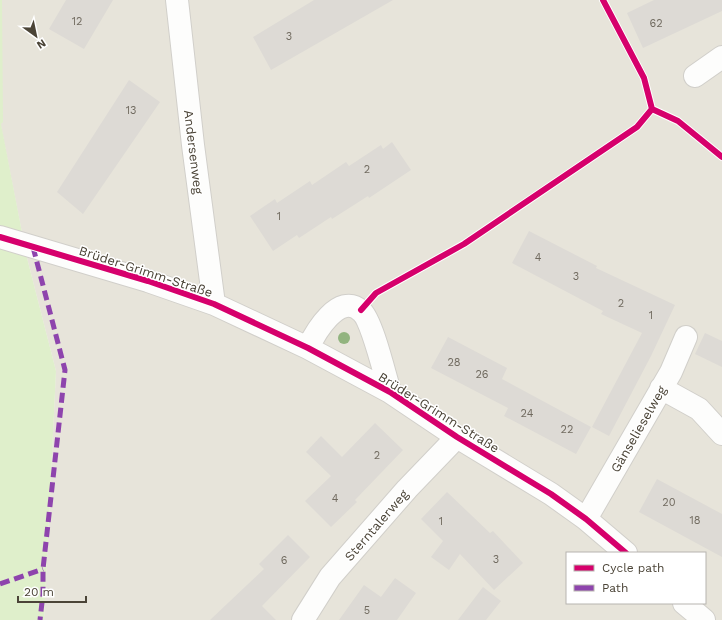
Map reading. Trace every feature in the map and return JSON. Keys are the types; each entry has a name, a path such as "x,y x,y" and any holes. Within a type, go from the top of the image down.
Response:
{"street":[{"name":"Andersenweg","path":"177,0 193,144 214,304"},
{"path":"695,76 722,58"},
{"name":"Brüder-Grimm-Straße","path":"0,237 148,281 214,304 308,348 390,392 457,438 551,494 586,519 625,552"},
{"name":"Brüder-Grimm-Straße","path":"308,348 325,320 337,310 348,306 361,310 369,324 390,392"},
{"name":"Gänselieselweg","path":"586,519 671,372 686,337"},
{"path":"661,388 699,409 722,434"},
{"name":"Sterntalerweg","path":"303,620 330,577 407,489 457,438"}],"shaded area":[{"path":"0,0 722,0 722,620 44,620 56,371 27,258 0,121"}],"green space":[{"path":"0,0 2,0 3,122 1,124 27,258 56,371 44,620 0,620"}],"building":[{"path":"66,0 113,0 84,49 49,29"},
{"path":"314,0 393,0 271,70 253,37"},
{"path":"654,0 722,0 722,11 643,48 627,13"},
{"path":"129,80 160,102 83,214 57,192"},
{"path":"392,142 411,170 369,198 368,196 332,219 331,217 299,238 297,235 273,251 250,216 275,199 277,203 310,181 312,185 346,162 349,166 381,145 383,149"},
{"path":"529,231 597,266 596,268 675,305 651,356 609,436 592,427 642,333 601,314 603,311 512,263"},
{"path":"705,333 722,341 722,367 695,354"},
{"path":"448,337 507,368 502,379 591,427 576,454 504,416 508,408 431,368"},
{"path":"375,423 403,450 355,500 357,502 331,527 305,501 331,476 306,452 321,436 342,457"},
{"path":"657,479 722,514 722,557 639,512"},
{"path":"447,492 490,533 493,531 523,563 494,590 460,554 449,570 431,557 443,541 421,519"},
{"path":"288,535 310,557 262,606 276,620 210,620 264,569 259,564"},
{"path":"395,578 416,593 397,620 339,620 364,585 381,597"},
{"path":"483,587 501,601 486,620 458,620"}],"marked path":[{"path":"33,247 65,370 43,569 43,594 40,620"},
{"path":"0,584 43,569"}],"cycle path":[{"path":"603,0 644,78 652,109 678,121 722,157"},
{"path":"361,310 376,293 464,244 637,127 652,109"},
{"path":"0,237 148,281 214,304 308,348 390,392 457,437 551,494 586,519 625,552"}]}
